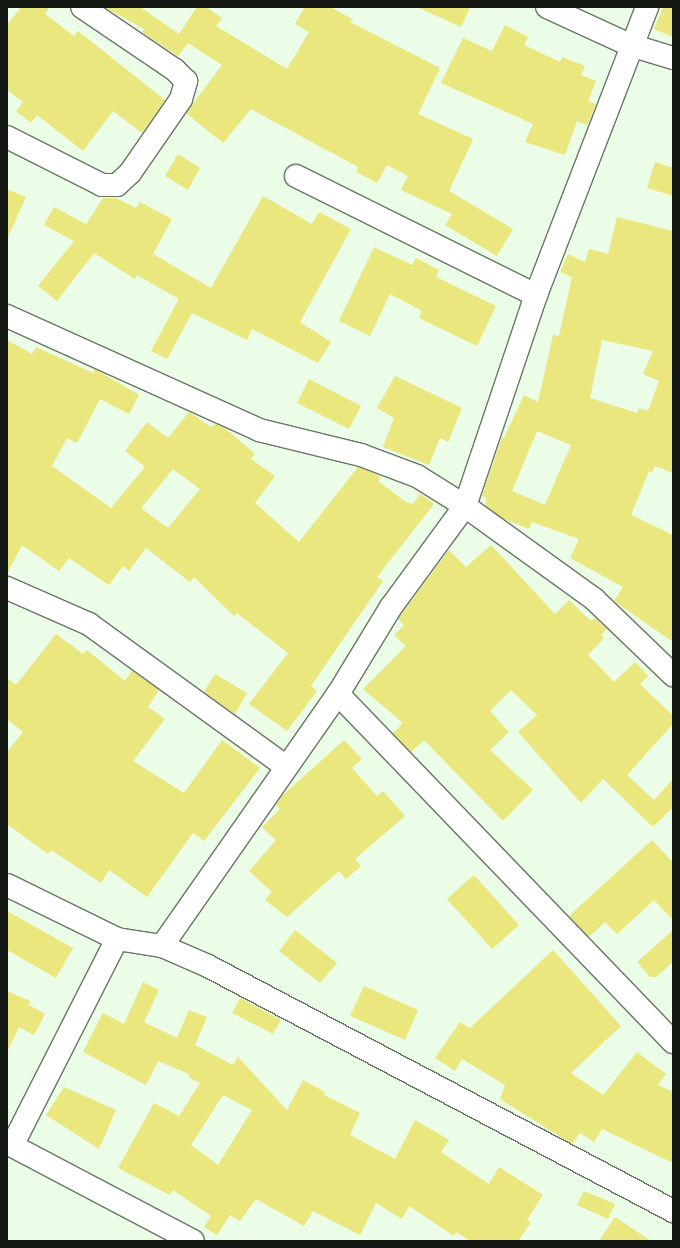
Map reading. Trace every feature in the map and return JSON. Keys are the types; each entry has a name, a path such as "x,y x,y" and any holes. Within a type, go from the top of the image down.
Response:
{"street":[{"path":"7,138 102,186 117,185 130,173 181,99 186,81 175,70 82,7"},
{"path":"547,7 630,45 673,58"},
{"path":"162,946 285,766 338,694 390,607 465,506 536,295 630,45 647,7"},
{"path":"296,176 536,295"},
{"path":"7,316 259,430 361,455 417,476 465,506 594,598 673,675"},
{"path":"7,588 89,624 285,766"},
{"path":"338,694 673,1042"},
{"path":"7,885 117,939 162,946 208,966 673,1211"},
{"path":"117,939 10,1144 192,1241"}],"building":[{"path":"21,7 50,7 45,14 74,36 78,31 165,100 142,133 113,111 83,151 37,115 31,123 16,111 23,102 7,90 7,25"},
{"path":"104,7 140,7 179,34 197,7 206,7 222,18 216,26 287,69 309,32 295,24 305,7 330,7 352,19 350,22 440,68 418,114 473,139 449,191 513,229 497,256 445,225 452,214 401,190 408,176 387,165 377,183 356,172 358,167 251,109 223,143 186,113 222,65 188,43 178,56 142,32 144,29"},
{"path":"417,7 470,7 461,27"},
{"path":"663,7 673,7 673,37 654,29"},
{"path":"505,25 528,37 524,45 560,62 562,57 585,66 581,75 596,81 588,101 596,104 587,125 577,121 565,155 525,142 533,124 441,83 463,38 492,51"},
{"path":"178,154 200,168 188,190 165,176"},
{"path":"655,162 673,168 673,196 647,188"},
{"path":"7,189 26,197 7,239"},
{"path":"263,196 312,224 319,212 351,229 300,322 331,342 318,363 252,329 247,340 192,313 167,359 151,351 179,299 137,275 135,279 94,253 57,301 38,286 74,241 44,225 54,207 86,224 103,198 116,198 136,208 140,202 172,219 153,254 211,288"},
{"path":"617,217 673,231 673,473 655,466 652,473 649,471 631,515 673,535 673,642 614,601 623,587 570,558 579,539 532,522 529,529 502,518 485,505 487,499 482,496 502,437 504,438 524,395 538,402 553,335 559,336 572,277 560,272 568,254 585,262 589,249 608,254","holes":["602,340 653,351 643,374 659,381 648,411 639,408 637,413 590,398","537,431 571,445 545,505 512,491"]},
{"path":"374,247 412,265 416,258 439,270 436,277 496,306 477,346 419,318 422,311 390,294 370,336 339,321"},
{"path":"7,340 32,354 36,347 93,373 95,369 139,395 129,414 100,399 77,443 67,438 52,466 111,508 145,467 125,451 147,422 168,438 189,412 211,427 216,424 226,429 255,454 251,459 275,476 255,503 299,542 358,467 381,477 378,481 406,502 413,504 420,494 434,504 377,577 383,581 311,686 317,691 287,731 249,704 288,653 237,613 234,616 194,577 190,582 146,548 129,571 123,566 109,585 69,558 59,571 22,545 7,574","holes":["173,469 200,489 168,528 141,508"]},
{"path":"395,376 462,408 448,442 440,438 429,465 383,447 394,418 377,408"},
{"path":"309,379 361,406 349,429 297,403"},
{"path":"491,545 555,614 569,600 591,621 595,618 607,629 601,635 604,638 588,655 614,682 635,662 648,676 640,684 673,716 673,724 627,775 654,800 673,779 673,807 653,827 603,779 581,803 518,732 537,715 511,690 490,711 509,732 490,750 533,790 503,821 424,740 411,752 393,733 403,723 363,689 406,646 394,635 404,625 398,619 449,550 466,567"},
{"path":"56,634 83,654 87,650 125,681 132,671 159,690 148,707 165,719 133,761 184,793 222,740 260,768 204,841 193,833 147,897 109,870 101,883 51,850 48,854 7,824 7,752 23,732 7,719 7,678 16,685"},
{"path":"215,674 247,693 235,714 204,692"},
{"path":"344,740 362,759 352,768 377,796 383,791 405,816 355,859 361,866 346,879 339,871 287,917 265,900 272,892 249,871 276,840 262,827 280,809 276,805 283,795"},
{"path":"652,840 673,862 673,920 654,900 617,934 605,922 589,937 569,916"},
{"path":"474,875 519,925 492,949 447,899"},
{"path":"7,911 73,948 56,978 7,950"},
{"path":"295,930 337,963 320,983 279,951"},
{"path":"673,930 673,962 656,977 650,977 637,962"},
{"path":"553,950 621,1026 571,1073 603,1095 637,1052 666,1074 658,1085 673,1092 673,1163 602,1129 594,1142 580,1133 572,1144 500,1099 505,1085 462,1059 455,1071 435,1058 460,1022 470,1028"},
{"path":"143,982 159,990 144,1022 177,1038 189,1010 207,1017 195,1045 233,1065 238,1057 287,1110 303,1080 325,1092 324,1095 360,1113 350,1135 395,1159 415,1120 449,1140 441,1152 489,1184 499,1167 543,1195 527,1220 531,1222 518,1241 471,1241 456,1232 454,1236 409,1206 402,1219 376,1203 360,1235 313,1211 304,1226 256,1199 240,1221 230,1215 217,1235 204,1227 211,1216 173,1190 170,1195 118,1168 154,1103 179,1116 200,1083 188,1077 189,1074 158,1061 146,1085 83,1052 103,1013 124,1024","holes":["223,1095 252,1110 218,1165 191,1145"]},
{"path":"364,986 418,1010 405,1040 350,1016"},
{"path":"7,991 30,1001 29,1005 45,1014 34,1035 19,1027 7,1052"},
{"path":"240,998 281,1020 273,1034 232,1013"},
{"path":"64,1087 116,1110 99,1149 46,1115"},
{"path":"584,1191 615,1204 608,1219 577,1205"},
{"path":"615,1217 651,1241 599,1241"}]}
